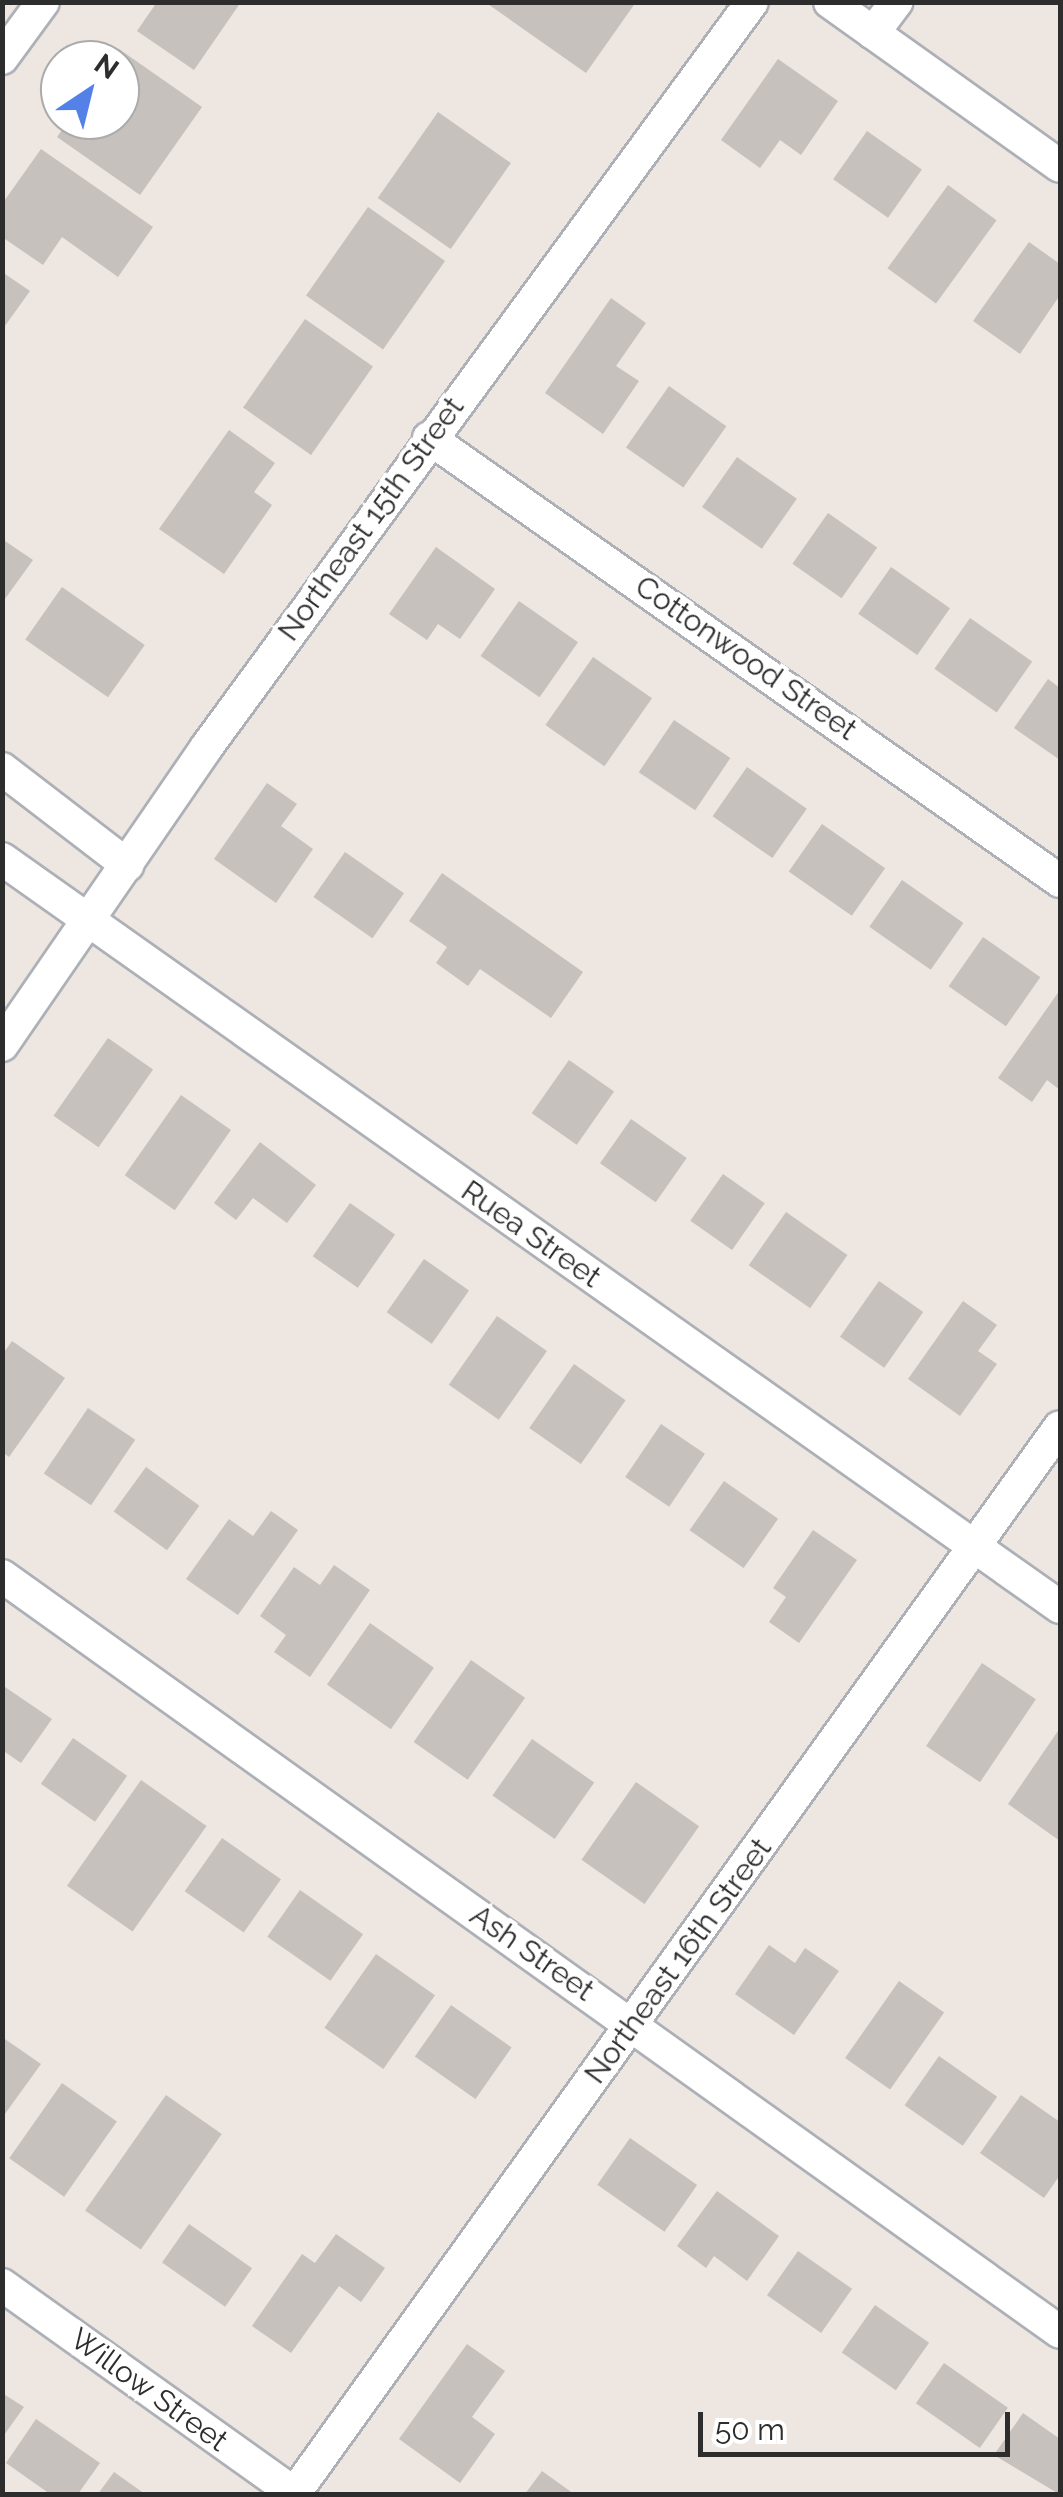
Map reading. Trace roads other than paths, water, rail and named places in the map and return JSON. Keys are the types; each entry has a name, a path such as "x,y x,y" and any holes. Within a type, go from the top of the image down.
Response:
{"street":[{"path":"2,58 43,2"},
{"name":"Northeast 15th Street","path":"2,1044 429,438 752,2"},
{"path":"830,2 1060,166"},
{"path":"873,33 896,2"},
{"name":"Cottonwood Street","path":"429,438 1060,881"},
{"path":"2,770 127,864"},
{"name":"Ruea Street","path":"2,859 86,923 1060,1607"},
{"name":"Northeast 16th Street","path":"294,2494 1060,1427"},
{"name":"Ash Street","path":"2,1576 1060,2332"},
{"name":"Willow Street","path":"2,2285 294,2494"}]}
